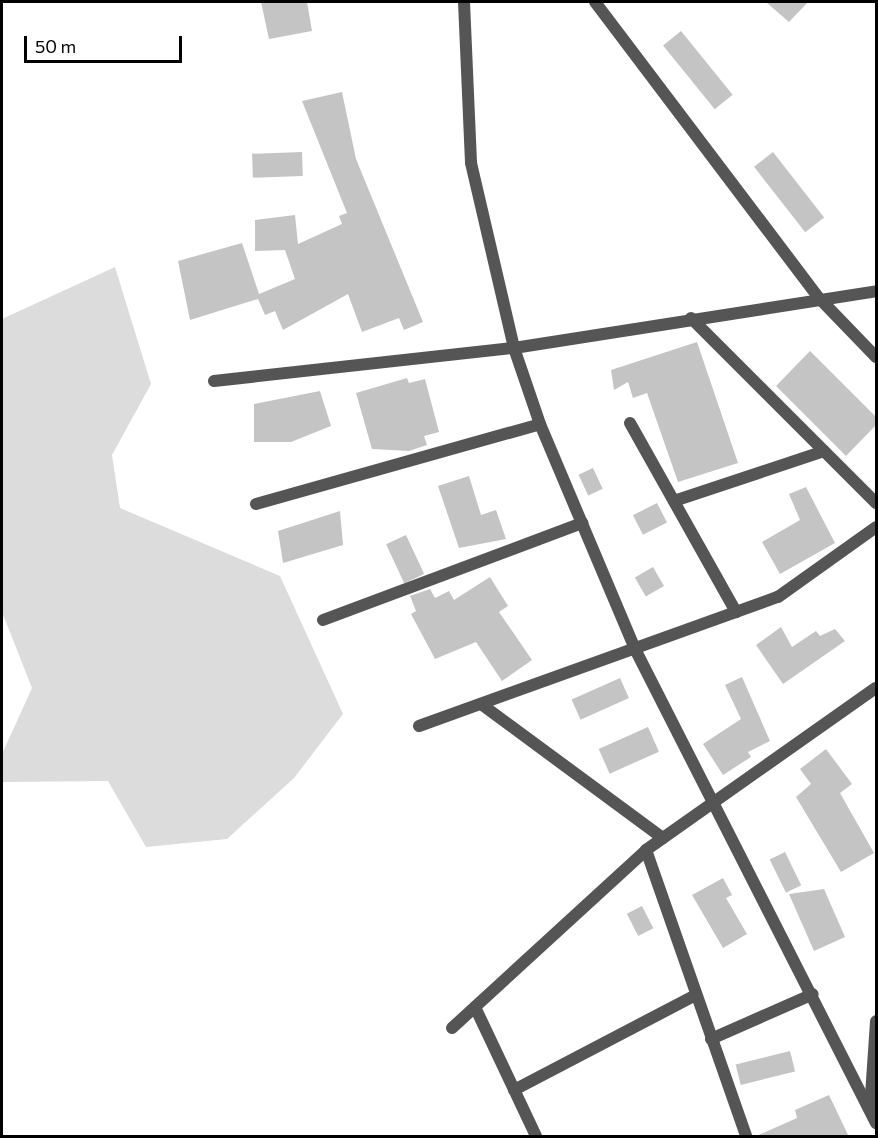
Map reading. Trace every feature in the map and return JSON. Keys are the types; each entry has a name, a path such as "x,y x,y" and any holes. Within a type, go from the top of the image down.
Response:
{"street":[{"path":"464,2 471,163 514,348 540,424 635,649 813,994 876,1123"},
{"path":"595,2 820,299 876,357"},
{"path":"214,381 514,348 691,318 876,291"},
{"path":"691,318 876,503"},
{"path":"630,423 736,612"},
{"path":"256,504 540,424"},
{"path":"674,501 824,451"},
{"path":"323,620 582,523"},
{"path":"419,726 778,597 876,527"},
{"path":"452,1028 646,850 876,688"},
{"path":"481,704 663,838"},
{"path":"646,850 746,1137"},
{"path":"711,1039 813,994"},
{"path":"514,1090 696,995"},
{"path":"475,1006 536,1137"},
{"path":"870,1110 876,1022"}],"shaded area":[{"path":"115,267 151,384 112,455 120,508 280,576 343,714 294,778 227,839 146,847 108,781 2,782 2,754 32,688 2,612 2,319"}],"building":[{"path":"261,2 307,2 312,31 269,39"},
{"path":"766,2 808,2 789,22"},
{"path":"681,31 733,95 715,109 663,45"},
{"path":"342,92 356,159 423,322 404,330 399,318 362,332 348,294 283,330 275,311 265,315 258,299 190,320 178,261 242,243 259,294 295,279 285,250 255,251 255,220 295,215 298,244 342,224 339,216 347,213 302,101"},
{"path":"302,152 303,176 253,178 252,154"},
{"path":"773,152 824,217 805,232 754,167"},
{"path":"697,342 738,463 678,482 647,393 633,398 628,382 614,390 611,370"},
{"path":"810,351 876,417 876,425 846,456 776,386"},
{"path":"407,378 409,383 425,379 439,432 424,436 427,445 409,451 372,449 356,393"},
{"path":"320,391 331,426 291,442 254,442 254,404"},
{"path":"593,468 603,489 588,496 578,475"},
{"path":"469,476 481,515 496,510 506,539 459,548 438,486"},
{"path":"806,487 835,543 780,574 762,542 800,520 789,494"},
{"path":"657,503 667,523 643,535 633,515"},
{"path":"340,511 343,545 283,563 278,531"},
{"path":"406,535 424,574 404,583 386,544"},
{"path":"653,567 664,586 646,597 635,578"},
{"path":"490,577 508,606 499,612 532,660 502,681 476,642 435,659 411,614 416,611 410,596 430,589 435,598 449,591 454,600"},
{"path":"781,627 792,647 816,631 820,636 835,629 845,641 783,684 756,645"},
{"path":"742,677 770,741 748,752 751,757 723,775 703,744 741,719 725,685"},
{"path":"620,678 629,698 581,720 572,700"},
{"path":"648,727 659,752 610,774 599,749"},
{"path":"826,749 852,784 840,793 874,853 841,872 796,797 811,784 800,769"},
{"path":"785,852 801,885 786,893 770,859"},
{"path":"723,878 732,895 726,898 747,934 723,948 692,895"},
{"path":"824,889 845,937 814,951 789,894"},
{"path":"642,906 653,928 638,936 627,914"},
{"path":"790,1051 795,1071 741,1085 736,1065"},
{"path":"829,1095 849,1137 754,1137 797,1118 795,1110"}]}
